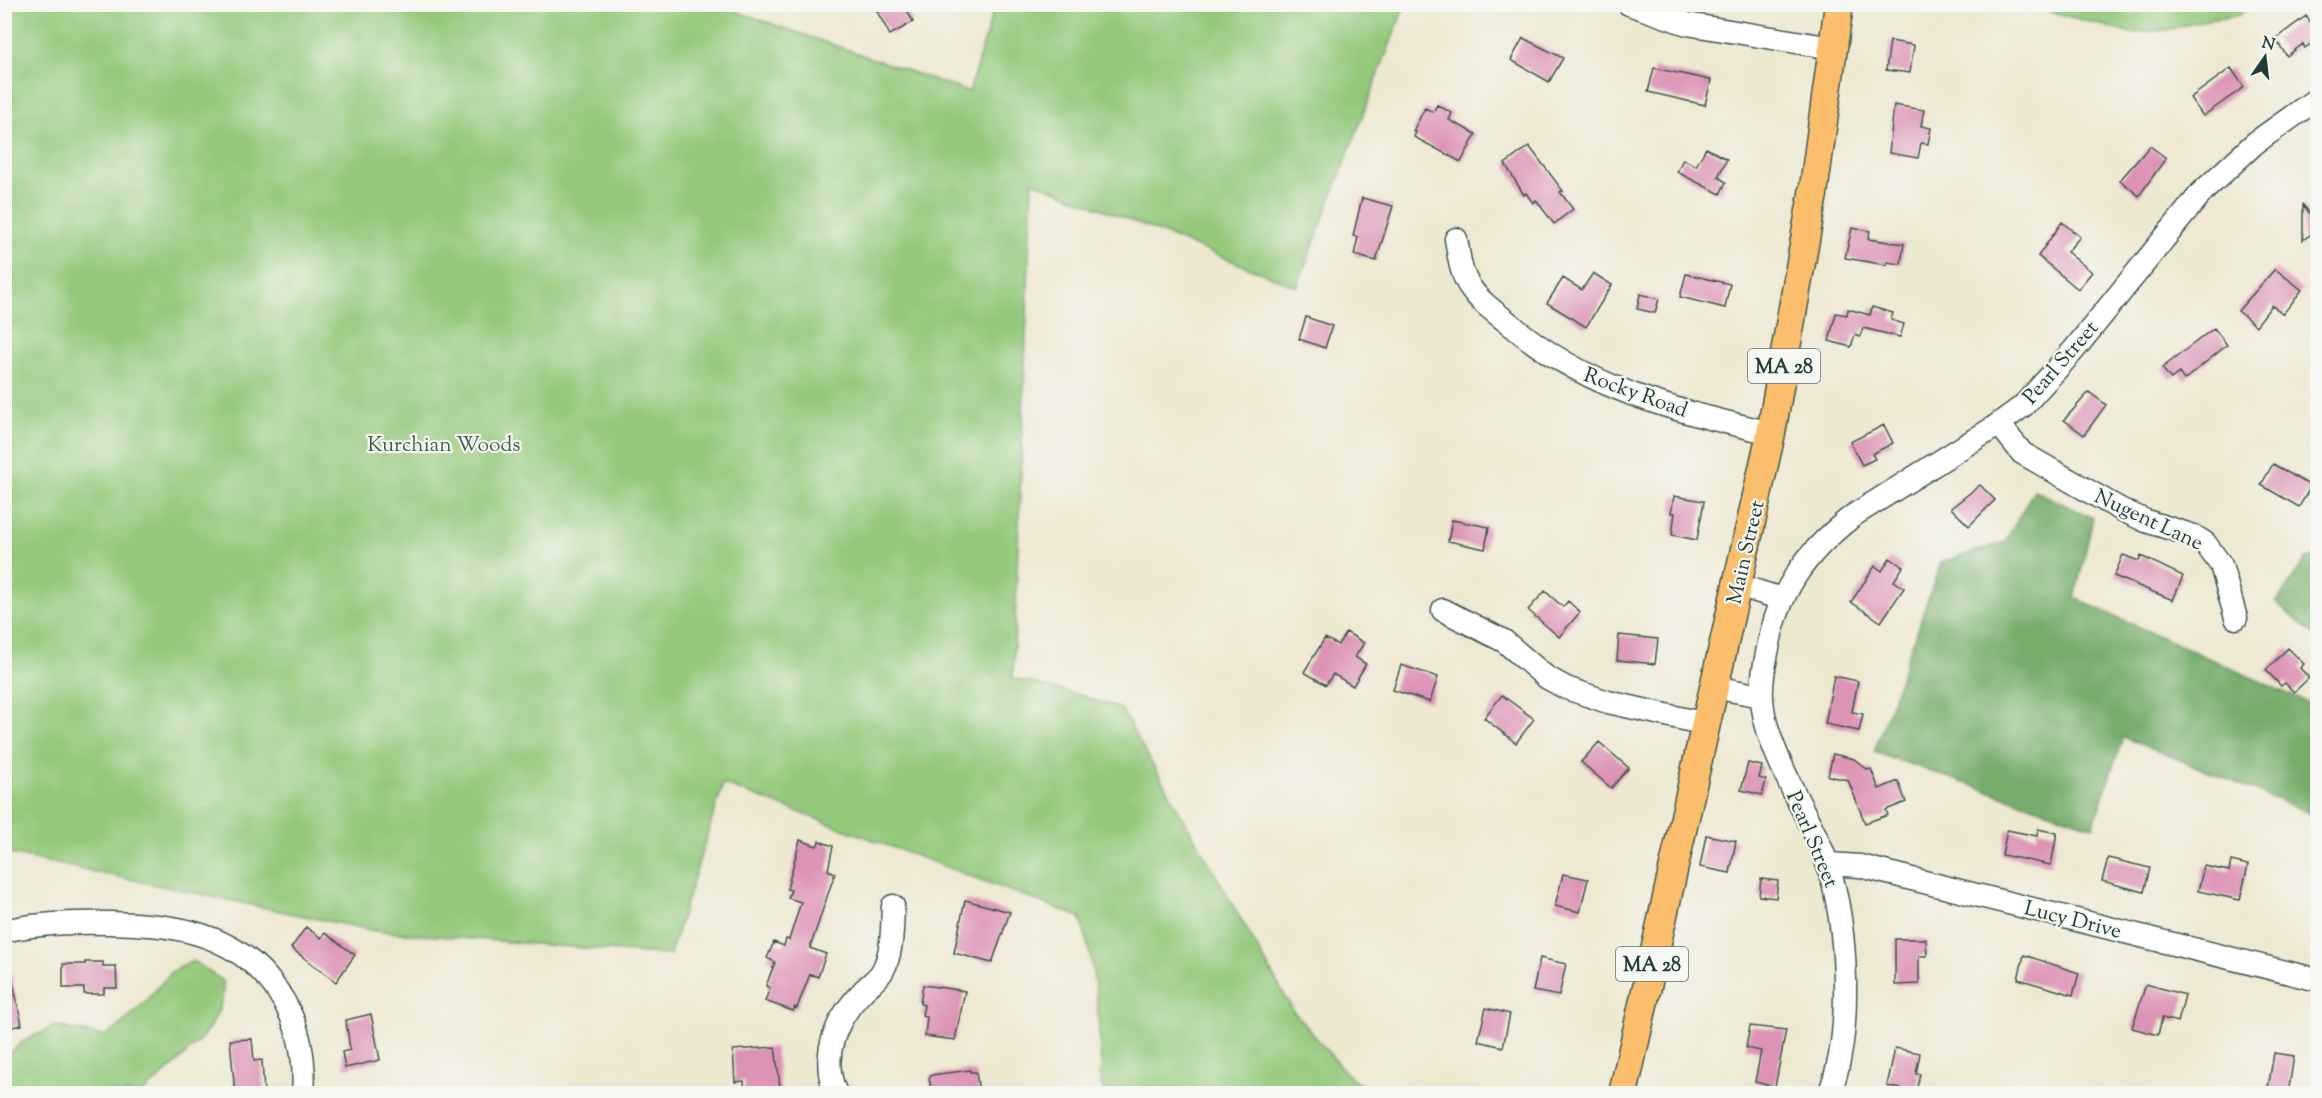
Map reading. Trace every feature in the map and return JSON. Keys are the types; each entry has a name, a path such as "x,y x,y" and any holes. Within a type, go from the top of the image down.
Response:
{"main road":[{"name":"Main Street","path":"1623,1094 1771,433 1813,194 1839,4"}],"street":[{"path":"1629,4 1687,24 1833,48"},
{"name":"Pearl Street","path":"1828,1094 1839,1060 1844,1005 1841,926 1828,864 1789,782 1766,719 1761,696 1768,646 1782,599 1798,570 1826,537 1854,515 1999,424 2023,406 2073,351 2202,192 2255,143 2318,99"},
{"name":"Rocky Road","path":"1456,239 1462,271 1474,293 1520,333 1565,365 1647,401 1771,433"},
{"name":"Nugent Lane","path":"1999,424 2022,453 2120,509 2146,521 2194,536 2205,543 2221,565 2236,618"},
{"path":"1737,585 1782,599"},
{"path":"1443,610 1504,641 1546,677 1573,692 1706,724"},
{"path":"1714,687 1761,696"},
{"name":"Lucy Drive","path":"1828,864 1860,866 2318,980"},
{"path":"836,1094 829,1066 830,1046 847,1010 885,967 891,941 892,906"},
{"path":"4,931 66,923 134,924 177,929 222,944 266,977 291,1011 301,1039 303,1094"}],"green space":[{"name":"Kurchian Woods","path":"11,5 718,5 969,92 995,5 1405,5 1297,287 1032,181 1013,678 1083,696 1121,709 1294,1012 1345,1072 1371,1093 1104,1093 1099,1075 1101,1068 1096,992 1090,954 1080,917 723,784 670,955 375,931 5,853 4,8"},
{"path":"2024,5 2256,5 2236,16 2201,21 2167,30 2132,33"},
{"path":"2034,490 2093,518 2075,598 2317,707 2317,816 2123,737 2093,827 1874,752 1941,562 2005,542"},
{"path":"2318,557 2317,638 2276,603 2306,559"},
{"path":"193,961 223,981 222,998 217,1015 196,1044 143,1093 5,1093 5,1065 12,1051 22,1042 55,1026 104,1036 115,1030 146,1001 171,972"}],"building":[{"path":"873,4 904,4 913,22 890,35"},
{"path":"2306,16 2310,22 2318,16 2318,39 2305,48 2303,44 2287,56 2275,39"},
{"path":"1523,38 1563,58 1549,82 1511,60"},
{"path":"1890,41 1914,45 1910,73 1886,70"},
{"path":"1654,68 1711,80 1705,105 1648,92"},
{"path":"2231,68 2244,87 2203,116 2190,98"},
{"path":"1437,105 1452,113 1449,120 1476,134 1461,162 1414,137 1416,132 1413,131 1425,108 1433,112"},
{"path":"1894,105 1924,110 1921,126 1931,128 1928,144 1921,143 1918,158 1889,153"},
{"path":"1529,146 1563,191 1560,192 1573,209 1554,224 1536,200 1533,203 1526,193 1524,195 1505,164"},
{"path":"2150,146 2166,158 2139,196 2120,180"},
{"path":"1706,148 1727,159 1718,177 1726,182 1720,194 1677,172 1683,159 1696,166"},
{"path":"1362,198 1393,206 1376,261 1354,255 1358,237 1353,236"},
{"path":"2303,205 2318,223 2318,229 2303,240"},
{"path":"2062,222 2080,237 2067,252 2092,272 2078,289 2038,256"},
{"path":"1852,228 1870,231 1868,239 1904,244 1901,264 1887,262 1887,265 1845,258"},
{"path":"2275,269 2302,290 2283,314 2272,305 2256,326 2238,311"},
{"path":"1593,273 1612,285 1586,327 1547,303 1563,278 1582,290"},
{"path":"1686,274 1730,284 1725,308 1680,297"},
{"path":"1640,294 1659,299 1655,313 1637,309"},
{"path":"1872,307 1893,313 1891,320 1904,324 1900,337 1863,328 1860,337 1855,335 1851,347 1829,341 1836,313 1847,315 1848,309 1870,315"},
{"path":"1306,317 1332,326 1325,348 1299,339"},
{"path":"2214,328 2227,345 2184,380 2179,373 2171,379 2162,368"},
{"path":"2089,392 2106,405 2084,435 2064,420"},
{"path":"1884,425 1893,443 1872,454 1875,459 1862,465 1850,442"},
{"path":"2273,464 2311,486 2299,507 2261,485"},
{"path":"1980,485 1995,500 1969,526 1951,508"},
{"path":"1674,496 1704,501 1697,540 1672,535 1675,513 1671,513"},
{"path":"1452,520 1489,527 1485,549 1448,541"},
{"path":"2123,555 2139,561 2141,556 2183,576 2173,600 2114,576"},
{"path":"1890,558 1903,567 1894,581 1904,588 1881,622 1851,602 1875,566 1882,571"},
{"path":"1545,591 1563,607 1568,601 1580,612 1559,637 1528,610"},
{"path":"1346,632 1364,643 1355,657 1366,664 1353,686 1333,674 1326,685 1304,672 1325,638 1338,645"},
{"path":"1619,635 1658,639 1655,664 1617,660"},
{"path":"2288,648 2304,664 2300,668 2309,678 2294,692 2285,683 2281,686 2266,670"},
{"path":"1401,665 1438,677 1430,702 1393,690"},
{"path":"1834,676 1858,681 1852,712 1863,714 1859,731 1825,724"},
{"path":"1502,695 1534,719 1516,743 1484,718"},
{"path":"1599,742 1629,768 1611,788 1581,762"},
{"path":"1833,754 1854,759 1868,770 1871,769 1879,789 1898,781 1906,802 1886,810 1888,815 1865,823 1848,780 1828,776"},
{"path":"1748,763 1762,766 1759,778 1766,780 1762,795 1741,790"},
{"path":"2038,829 2057,833 2051,865 2002,855 2007,830 2037,836"},
{"path":"1706,835 1736,841 1730,873 1700,867"},
{"path":"800,840 817,846 819,841 833,846 828,870 835,873 810,948 826,954 818,977 810,974 797,1008 795,1007 793,1011 765,1001 770,988 766,986 775,962 767,958 774,942 784,946 786,939 789,940 801,902 788,898 791,890 787,889"},
{"path":"2108,858 2150,868 2144,892 2102,881"},
{"path":"2231,861 2248,865 2240,900 2198,891 2204,866 2229,871"},
{"path":"1563,874 1588,879 1580,912 1555,906"},
{"path":"1761,879 1778,881 1776,898 1759,896"},
{"path":"965,900 1010,912 992,963 954,953"},
{"path":"306,927 321,938 325,933 355,955 336,982 291,948"},
{"path":"1895,939 1926,939 1927,956 1919,956 1919,984 1895,985"},
{"path":"2024,955 2079,973 2073,995 2018,979"},
{"path":"1540,958 1566,964 1559,996 1533,991"},
{"path":"85,962 103,962 103,966 116,966 117,988 104,988 104,994 84,994 84,988 63,988 63,964 85,964"},
{"path":"11,973 22,1025 4,1029 4,974"},
{"path":"2146,984 2185,995 2178,1022 2162,1018 2158,1035 2132,1028"},
{"path":"923,985 965,991 955,1040 925,1036 927,1017 922,1016 924,1005 920,1004"},
{"path":"1486,1008 1510,1014 1503,1047 1478,1041"},
{"path":"371,1014 380,1060 345,1068 342,1052 350,1050 346,1020"},
{"path":"1750,1026 1786,1030 1775,1087 1755,1082 1761,1051 1746,1048"},
{"path":"252,1039 254,1061 262,1060 264,1094 235,1094 230,1040"},
{"path":"775,1047 781,1094 745,1094 744,1081 735,1082 733,1050"},
{"path":"1895,1048 1920,1053 1916,1074 1920,1074 1916,1092 1887,1086"},
{"path":"2274,1053 2294,1056 2288,1094 2267,1094"},
{"path":"970,1070 970,1072 976,1072 979,1092 932,1094 929,1078 932,1075"}]}
